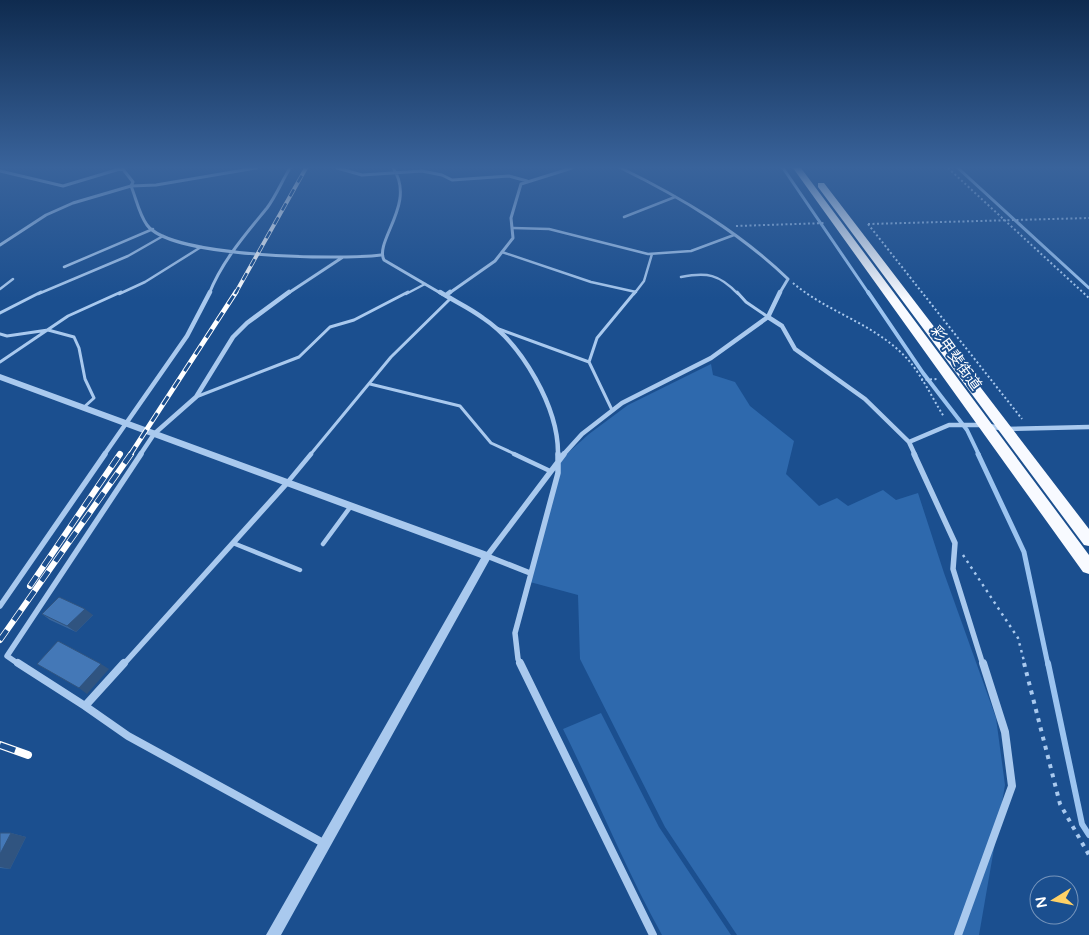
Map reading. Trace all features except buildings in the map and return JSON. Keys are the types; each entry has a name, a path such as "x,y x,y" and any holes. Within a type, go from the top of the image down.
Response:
{"highway":[{"name":"彩甲斐街道","path":"829,212 1089,567"},
{"name":"彩甲斐街道","path":"842,212 1089,540"}],"street":[{"path":"0,244 55,212"},
{"path":"141,212 144,221 163,236 178,242 201,247 233,251 343,257 368,258 381,255"},
{"path":"0,606 187,336 205,304 216,276 264,212"},
{"path":"397,212 393,227 382,249 381,255 384,260 451,298 496,328 522,356 534,376 547,405 560,458 558,473 515,633 518,660 652,935"},
{"path":"446,295 495,260 502,252 512,238 513,212"},
{"path":"273,935 487,556 560,458 582,434 612,410 711,358 768,318 775,300 788,278 776,266 723,226 700,212"},
{"path":"7,656 154,434 196,396 233,337 247,323 293,289 343,257"},
{"path":"768,318 782,326 795,349 865,399 909,442 955,543 953,569 1005,732 1012,786 958,935"},
{"path":"0,377 530,573"},
{"path":"909,442 949,425 985,425 1004,428 1089,427"},
{"path":"85,706 287,483"},
{"path":"0,652 128,736 325,844"}],"lane":[{"path":"624,217 637,212"},
{"path":"513,228 549,229 652,254 690,251 734,235"},
{"path":"64,267 153,230"},
{"path":"0,313 30,297 128,256 163,236"},
{"path":"0,362 68,316 145,282 201,247"},
{"path":"502,252 591,282 636,292"},
{"path":"589,362 598,338 644,281 652,254"},
{"path":"681,277 703,273 727,282 746,302 768,318"},
{"path":"0,289 13,279"},
{"path":"196,396 299,357 330,327 354,320 425,284"},
{"path":"287,483 391,357 451,298"},
{"path":"496,328 589,362 612,410"},
{"path":"0,334 7,336 48,330 74,337 79,348 84,379 94,398 83,408"},
{"path":"370,384 460,406 491,443 550,471"},
{"path":"323,544 351,506"},
{"path":"233,543 300,570"}],"path":[{"path":"996,212 1089,298"},
{"path":"851,224 1089,218"},
{"path":"723,226 826,223"},
{"path":"868,224 1030,428"},
{"path":"788,278 807,295 849,317 894,347 910,362 949,425"},
{"path":"982,376 988,376"},
{"path":"921,380 940,379"},
{"path":"955,543 1018,638 1060,804 1089,855"}],"shaded area":[{"path":"711,364 713,375 735,382 750,406 794,441 786,474 819,506 837,498 848,506 883,490 896,500 918,493 944,573 996,718 1005,785 979,935 737,935 665,827 580,659 578,595 530,582 561,459 589,434 628,405"},
{"path":"601,713 659,827 731,935 662,935 563,729"}],"waterway":[{"path":"813,212 869,294"},
{"path":"1006,212 1089,288"},
{"path":"868,292 923,373 967,430 979,455"},
{"path":"978,454 1024,552 1048,665"},
{"path":"1048,663 1082,824 1089,835"}],"railway":[{"path":"235,294 281,212"},
{"path":"130,455 236,292"},
{"path":"30,586 120,454"},
{"path":"0,640 131,454"},
{"path":"0,745 28,755"}]}
